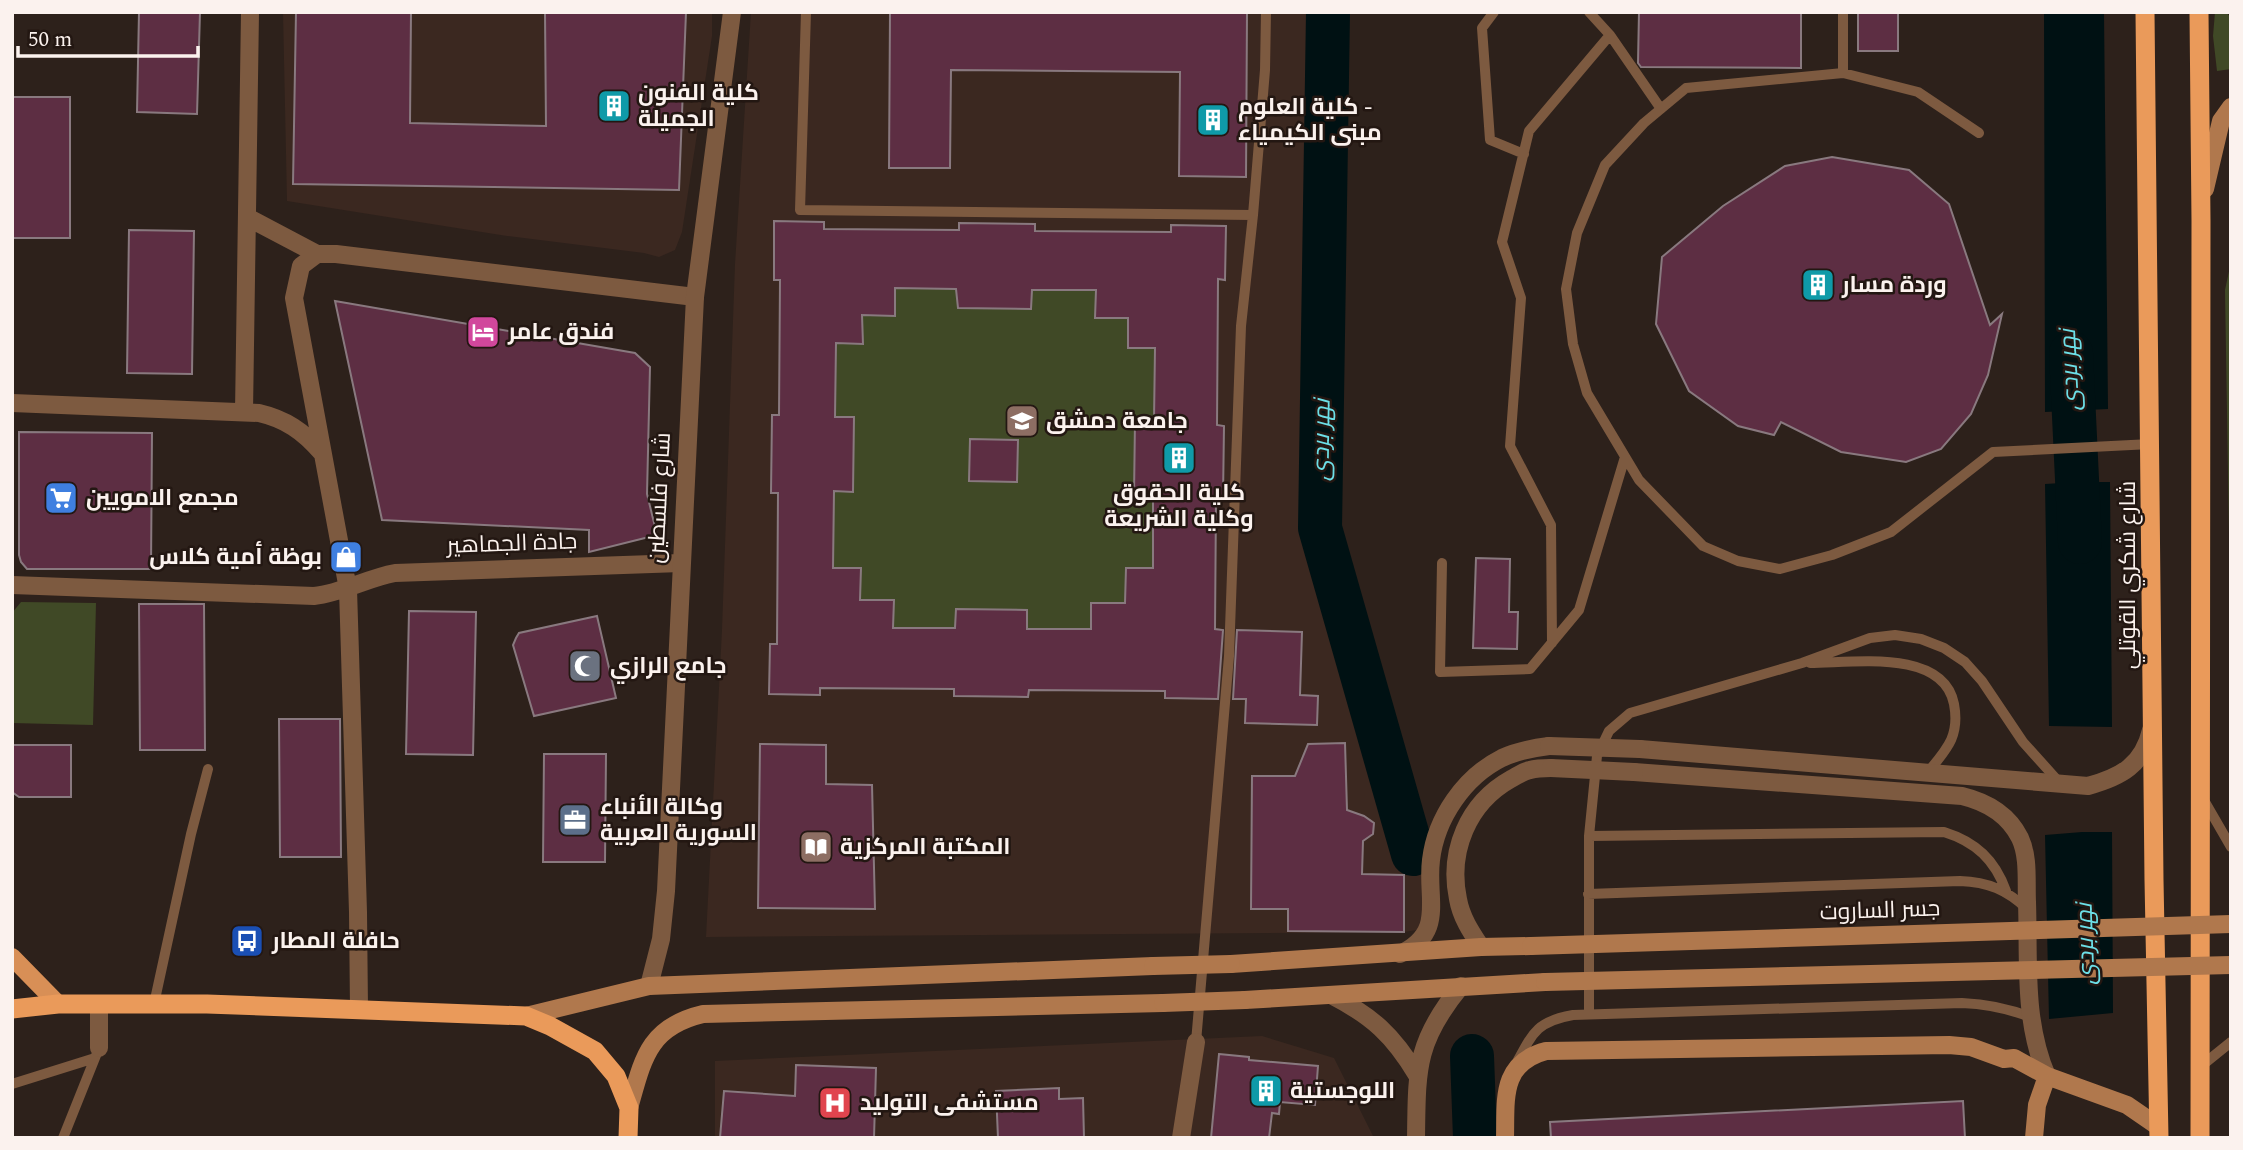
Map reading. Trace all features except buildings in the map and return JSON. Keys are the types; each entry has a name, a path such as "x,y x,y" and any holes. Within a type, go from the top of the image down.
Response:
{"highway":[{"name":"شارع شكري القوتلي","path":"2145,12 2159,1132"},
{"path":"2199,12 2200,1138"},
{"path":"12,1009 58,1004 154,1004 526,1016 595,1051 616,1076 629,1108 628,1138"}],"main road":[{"path":"2201,203 2221,121 2231,107"},
{"name":"جسر الساروت","path":"526,1016 649,986 1231,964 1481,947 2231,924"},
{"path":"12,957 58,1004"},
{"path":"629,1108 644,1055 652,1043 674,1023 703,1014 1245,1000 1545,982 2231,965"},
{"path":"1505,1138 1506,1096 1512,1072 1527,1058 1546,1051 1949,1045 1971,1047 2004,1059 2014,1058 2047,1076 2127,1105 2159,1132"},
{"path":"2034,1138 2037,1105 2047,1076"}],"street":[{"path":"244,412 250,12"},
{"name":"شارع فلسطين","path":"649,986 661,939 666,891 695,297 732,12"},
{"path":"247,216 317,254 336,254 695,297"},
{"path":"317,254 301,266 294,298 348,589 359,1009"},
{"path":"12,403 266,415 287,422 305,435 321,452"},
{"name":"جادة الجماهير","path":"12,585 314,596 348,589 370,579 395,573 681,563"},
{"path":"1400,954 1418,943 1430,925 1431,859 1443,817 1468,783 1502,758 1521,750 1549,746 1640,749 2088,786 2112,779 2133,765 2148,744 2154,720"},
{"path":"1481,947 1466,925 1458,899 1455,873 1458,845 1468,821 1484,799 1505,782 1528,770 1552,768 1634,772 1976,799 2002,815 2020,839 2025,854 2030,1017 2038,1057 2047,1076"},
{"path":"1416,1138 1417,1075 1422,1050 1432,1027 1461,986"},
{"path":"1331,995 1358,1009 1382,1027 1402,1049 1417,1075"},
{"path":"97,1053 99,1004"},
{"path":"1181,1138 1196,1042"}],"lane":[{"path":"806,12 800,210 1253,215"},
{"path":"1196,1042 1228,656 1241,326 1265,70 1266,12"},
{"path":"1494,12 1482,28 1490,140 1524,154"},
{"path":"1589,12 1610,35 1661,108"},
{"path":"1843,12 1843,73"},
{"path":"1552,643 1551,525 1510,446 1521,298 1502,242 1529,131 1610,35"},
{"path":"1979,133 1918,92 1843,73 1686,88 1644,123 1605,165 1577,233 1566,289 1573,344 1587,393 1639,480 1703,546 1738,561 1780,569 1832,555 1891,532 1993,452 2151,443"},
{"path":"1442,563 1440,672 1530,669 1579,610 1625,457"},
{"path":"1589,1014 1589,836 1597,757 1601,743 1618,720 1643,707 1802,663 1870,638 1895,635 1921,639 1944,648 1965,662 1982,681 2023,742 2062,785"},
{"path":"1802,663 1900,663 1923,667 1942,681 1954,701 1957,724 1950,746 1928,772"},
{"path":"154,1004 208,769"},
{"path":"2200,795 2231,847"},
{"path":"1589,836 1944,832 1959,837 1984,853 1997,871 2006,891"},
{"path":"1588,894 1977,881 2006,891 2027,909"},
{"path":"1512,1072 1539,1026 1553,1018 1589,1014 1962,1003 1986,1004 2030,1017"},
{"path":"2200,1068 2231,1042"},
{"path":"12,1084 97,1053"},
{"path":"64,1138 97,1053"}],"shaded area":[{"path":"283,12 712,12 712,36 682,232 675,250 659,257 287,201"},
{"name":"جامعة دمشق","path":"751,12 1309,12 1317,67 1316,578 1402,763 1437,858 1436,927 1404,932 706,937 722,630 735,264"},
{"path":"1262,1036 1334,1058 1374,1138 715,1138 715,1061"}],"green space":[{"path":"2215,12 2226,12 2231,18 2231,69 2217,71 2213,36"},
{"path":"2231,262 2231,657 2225,290"},
{"path":"895,288 956,289 958,308 1031,309 1032,290 1096,290 1096,317 1128,318 1128,348 1155,348 1154,420 1135,421 1134,496 1153,496 1153,568 1126,568 1125,603 1091,603 1091,629 1027,629 1027,610 956,609 955,628 893,628 893,601 860,600 860,568 833,568 834,491 853,491 854,417 835,417 836,343 863,344 862,315 895,315"},
{"path":"21,602 96,603 93,725 12,723 12,613"}],"water":[{"path":"2044,12 2104,12 2108,409 2045,412"},
{"path":"2110,482 2112,727 2049,726 2045,484"},
{"path":"2112,832 2113,1013 2049,1019 2045,835"}],"waterway":[{"name":"نهر بردى","path":"1328,12 1320,528 1413,854"},
{"name":"نهر بردى","path":"2071,353 2080,542"},
{"name":"نهر بردى","path":"1472,1056 1475,1138"}],"place":[{"name":"كلية الفنون الجميلة","path":"614,106"},
{"name":"كلية العلوم - مبنى الكيمياء","path":"1213,120"},
{"name":"وردة مسار","path":"1818,285"},
{"name":"فندق عامر","path":"483,332"},
{"name":"جامعة دمشق","path":"1022,421"},
{"name":"كلية الحقوق وكلية الشريعة","path":"1179,458"},
{"name":"مجمع الامويين","path":"61,498"},
{"name":"بوظة أمية كلاس","path":"346,557"},
{"name":"جامع الرازي","path":"585,666"},
{"name":"وكالة الأنباء السورية العربية","path":"575,820"},
{"name":"المكتبة المركزية","path":"816,847"},
{"name":"حافلة المطار","path":"247,941"},
{"name":"اللوجستية","path":"1266,1091"},
{"name":"مستشفى التوليد","path":"835,1103"}]}
